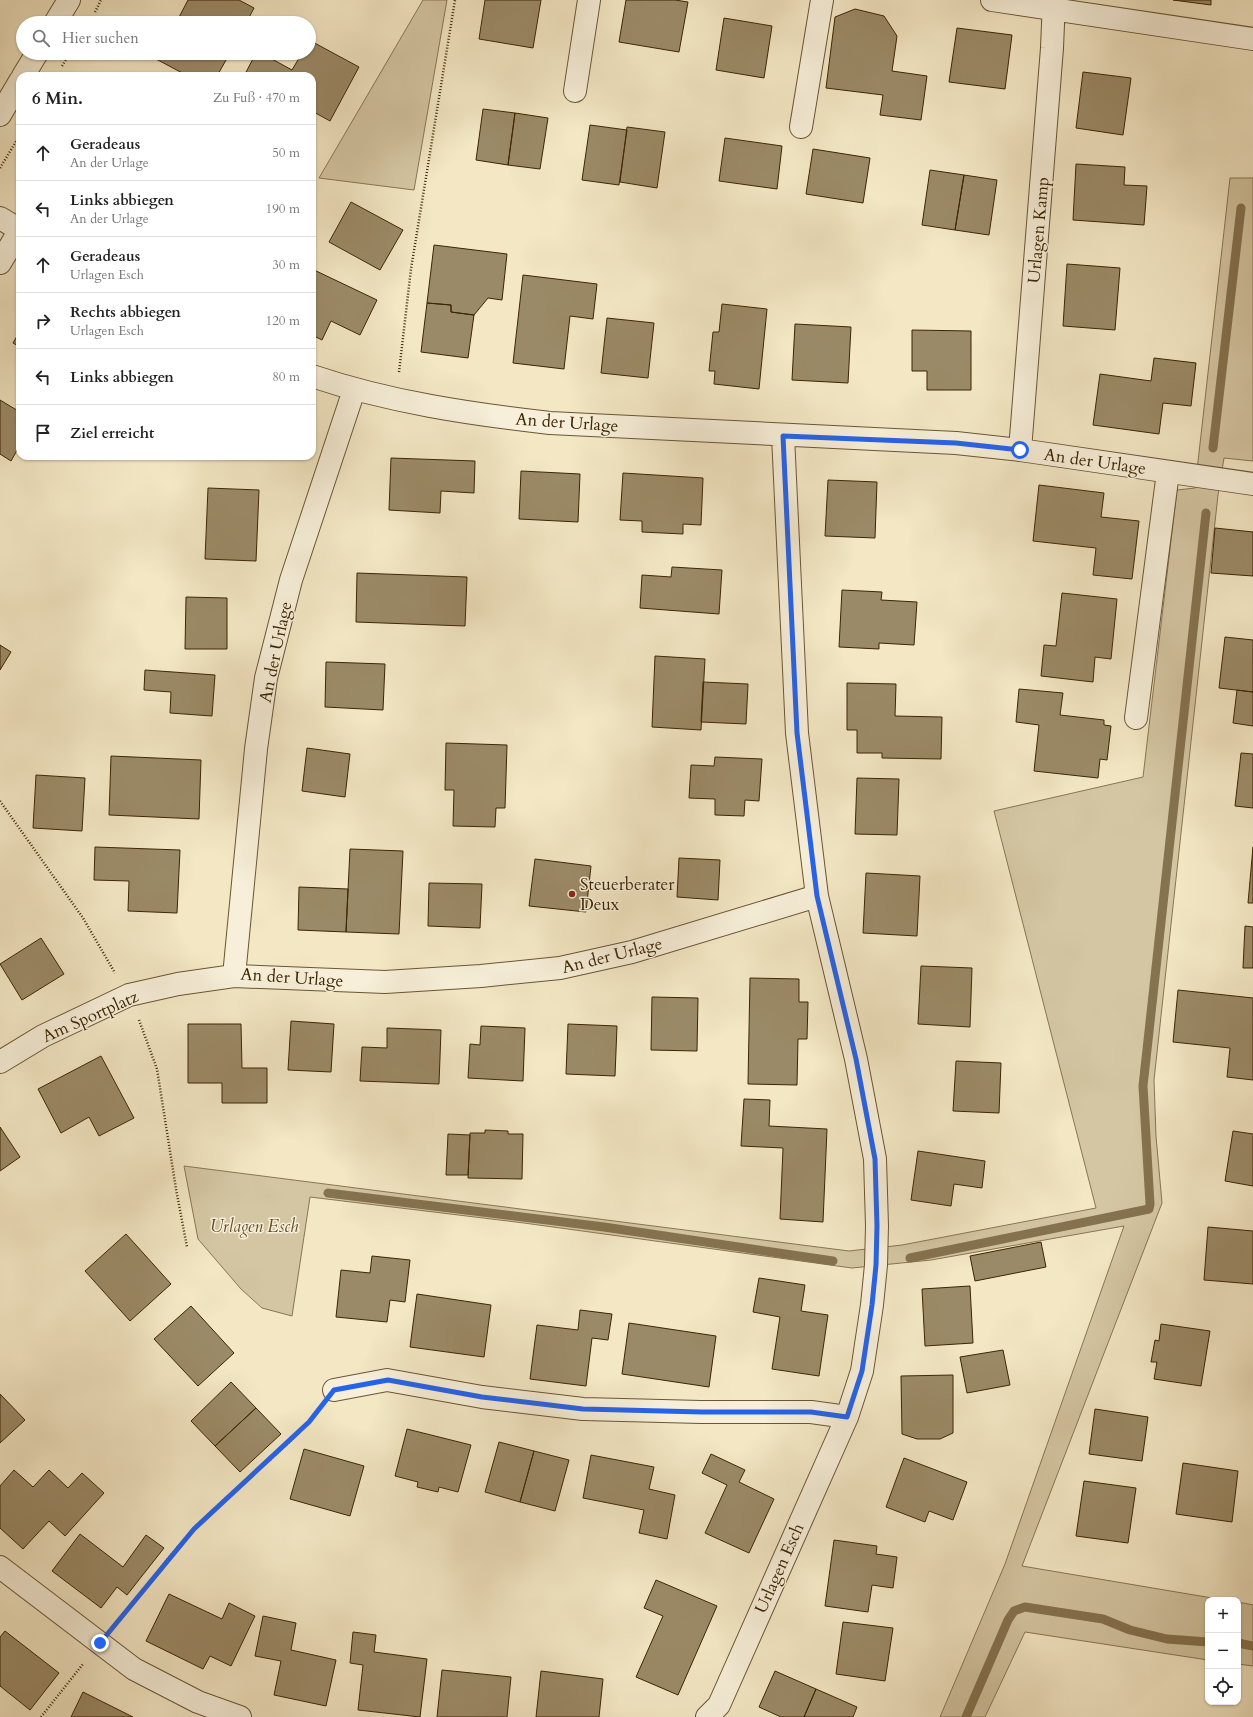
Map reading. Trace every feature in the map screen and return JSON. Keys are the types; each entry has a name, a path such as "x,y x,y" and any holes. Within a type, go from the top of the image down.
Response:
{"street":[{"path":"59,16 68,0"},
{"path":"575,91 589,0"},
{"path":"801,127 822,0"},
{"path":"992,0 1054,5 1247,38"},
{"name":"Urlagen Kamp","path":"1020,450 1052,48 1054,5"},
{"path":"25,72 33,60"},
{"path":"0,115 16,88"},
{"path":"0,218 16,228"},
{"path":"0,263 16,237"},
{"name":"An der Urlage","path":"316,377 354,390 486,416 550,423 783,436 956,443 1020,450 1253,484"},
{"name":"An der Urlage","path":"354,390 291,580 266,678 256,749 234,976 385,982 481,976 560,968 632,952 817,896"},
{"path":"783,436 797,733 817,896"},
{"name":"An der Urlage","path":"1136,718 1168,472"},
{"name":"Urlagen Esch","path":"707,1717 719,1705 847,1417 862,1371 876,1265 877,1226 875,1159 856,1059 817,896"},
{"name":"Am Sportplatz","path":"0,1062 43,1036 129,995 178,984 234,976"},
{"path":"334,1390 388,1380 482,1397 583,1409 702,1412 811,1412 847,1417"},
{"path":"0,1567 134,1669 198,1702 240,1717"}],"path":[{"path":"396,399 411,269 455,0"},
{"path":"0,168 16,142"},
{"path":"0,801 83,918 129,995 157,1069 176,1189 187,1247"},
{"path":"41,1717 194,1529 309,1422 334,1390"}],"green space":[{"path":"423,0 447,0 414,190 319,178"},
{"path":"1230,178 1253,178 1253,461 1224,458 1218,495 1154,1080 1156,1136 1162,1203 1022,1566 1206,1597 1205,1660 1025,1632 985,1717 940,1717 1005,1564 1124,1226 931,1260 852,1268 524,1223 310,1197 292,1316 262,1308 241,1289 198,1239 184,1166 849,1251 902,1245 1096,1208 994,811 1143,777 1177,490 1195,488"},
{"path":"1241,1603 1253,1605 1253,1666 1241,1664"}],"building":[{"path":"188,0 239,0 254,8 250,16 180,16"},
{"path":"485,0 541,0 533,48 479,39"},
{"path":"626,0 675,0 688,2 679,52 619,42"},
{"path":"1173,0 1211,0 1211,5"},
{"path":"855,9 884,16 897,36 892,71 927,76 921,120 880,115 883,95 826,88 835,17"},
{"path":"724,18 772,26 764,78 716,70"},
{"path":"957,28 1012,35 1005,89 949,82"},
{"path":"316,44 359,67 330,121 316,113 316,72 246,72 252,60 274,60 292,70 298,60 316,60"},
{"path":"158,60 226,60 219,72 180,72"},
{"path":"1083,72 1131,78 1123,135 1076,128"},
{"path":"483,109 515,113 508,165 476,160"},
{"path":"515,113 548,118 540,169 508,165"},
{"path":"590,125 627,130 619,185 582,180"},
{"path":"627,127 665,132 657,188 620,182"},
{"path":"725,138 782,146 777,189 719,181"},
{"path":"813,149 870,158 863,203 806,194"},
{"path":"1076,164 1125,167 1124,185 1147,186 1144,225 1073,220"},
{"path":"930,170 964,175 955,230 922,225"},
{"path":"964,175 997,180 989,235 955,230"},
{"path":"351,202 403,230 380,270 329,242"},
{"path":"434,245 507,254 502,300 488,298 474,315 451,312 451,305 427,303"},
{"path":"1067,264 1120,268 1115,330 1063,326"},
{"path":"316,271 377,300 360,335 331,321 322,340 316,337"},
{"path":"523,275 597,284 593,319 570,316 564,369 513,363"},
{"path":"427,303 451,305 451,312 474,315 468,358 421,352"},
{"path":"722,304 767,309 759,389 714,384 715,371 709,371 713,332 719,332"},
{"path":"607,318 654,323 648,378 601,373"},
{"path":"795,324 851,327 848,383 792,380"},
{"path":"912,330 971,331 971,390 927,390 927,371 912,371"},
{"path":"16,338 16,345 13,343"},
{"path":"1154,358 1196,363 1191,406 1163,403 1159,434 1093,425 1100,374 1151,381"},
{"path":"0,400 16,410 16,452 11,461 0,454"},
{"path":"391,458 475,461 474,493 441,491 440,513 389,510"},
{"path":"521,471 580,474 578,522 519,519"},
{"path":"623,473 703,478 701,525 683,524 683,534 642,532 642,521 620,520"},
{"path":"828,480 877,482 875,538 825,536"},
{"path":"1039,485 1104,493 1101,517 1139,521 1132,579 1093,575 1096,548 1033,541"},
{"path":"208,488 259,490 256,561 205,559"},
{"path":"1215,528 1253,532 1253,576 1211,573"},
{"path":"672,567 722,570 719,614 640,608 642,575 671,577"},
{"path":"357,573 467,577 465,626 356,622"},
{"path":"842,590 882,592 881,600 917,602 914,645 879,643 879,649 839,647"},
{"path":"1062,593 1117,599 1111,659 1095,657 1093,682 1041,676 1044,645 1056,646"},
{"path":"186,597 227,598 227,649 185,649"},
{"path":"1225,637 1253,640 1253,692 1219,688"},
{"path":"0,645 11,652 0,670"},
{"path":"655,656 705,659 701,730 652,727"},
{"path":"326,662 385,664 383,710 325,707"},
{"path":"145,670 215,675 212,716 170,713 171,692 144,690"},
{"path":"703,682 748,684 746,724 701,722"},
{"path":"847,683 896,684 895,716 942,717 941,759 882,758 882,753 857,753 857,730 847,730"},
{"path":"1019,689 1063,693 1060,715 1104,720 1104,725 1111,726 1107,760 1100,759 1098,778 1034,771 1039,725 1016,722"},
{"path":"1237,690 1253,692 1253,726 1233,723"},
{"path":"446,743 507,745 505,808 496,808 495,827 453,826 454,790 445,790"},
{"path":"307,748 350,754 345,797 302,791"},
{"path":"1241,753 1253,754 1253,808 1235,806"},
{"path":"111,756 201,760 199,819 109,815"},
{"path":"715,757 762,759 759,801 745,800 744,816 715,815 715,799 689,798 691,765 714,766"},
{"path":"36,775 85,778 82,831 33,828"},
{"path":"857,778 899,779 897,835 855,834"},
{"path":"95,847 180,850 177,913 128,911 129,881 94,880"},
{"path":"1253,847 1253,903 1248,903"},
{"path":"350,849 403,851 399,934 346,932"},
{"path":"679,858 720,860 718,900 677,897"},
{"path":"535,859 591,866 586,912 529,906"},
{"path":"866,873 920,876 917,936 863,933"},
{"path":"429,883 482,884 480,928 428,926"},
{"path":"299,887 348,889 346,932 298,930"},
{"path":"1245,926 1253,927 1253,968 1243,968"},
{"path":"41,938 64,974 22,1000 0,964"},
{"path":"921,966 972,968 970,1027 918,1024"},
{"path":"750,978 799,979 799,1002 808,1002 807,1039 798,1039 797,1085 748,1084"},
{"path":"1178,990 1253,998 1253,1080 1227,1077 1230,1048 1173,1042"},
{"path":"652,997 698,998 697,1051 651,1050"},
{"path":"291,1021 334,1024 331,1072 288,1070"},
{"path":"188,1024 241,1024 242,1068 267,1068 267,1103 222,1103 222,1083 188,1083"},
{"path":"568,1024 617,1026 615,1076 566,1074"},
{"path":"481,1026 525,1028 523,1081 468,1078 470,1044 480,1045"},
{"path":"387,1028 441,1030 439,1084 360,1081 362,1047 387,1048"},
{"path":"101,1056 134,1118 99,1136 89,1117 61,1133 38,1089"},
{"path":"956,1061 1001,1063 999,1113 953,1111"},
{"path":"744,1099 770,1100 769,1126 827,1129 823,1222 780,1219 783,1148 741,1146"},
{"path":"0,1127 20,1157 0,1171"},
{"path":"485,1130 508,1131 508,1134 523,1134 522,1179 468,1178 470,1133 485,1133"},
{"path":"1233,1131 1253,1134 1253,1186 1225,1181"},
{"path":"448,1134 470,1135 468,1175 446,1175"},
{"path":"918,1151 985,1161 982,1188 954,1184 951,1206 911,1200"},
{"path":"1208,1227 1253,1231 1253,1284 1204,1280"},
{"path":"126,1234 171,1284 130,1321 85,1271"},
{"path":"1041,1242 1046,1267 975,1281 970,1256"},
{"path":"372,1256 410,1260 405,1302 390,1300 387,1322 336,1317 341,1270 370,1273"},
{"path":"759,1278 805,1285 801,1311 828,1315 819,1376 772,1369 780,1317 753,1312"},
{"path":"970,1286 973,1343 925,1346 922,1289"},
{"path":"417,1294 491,1305 484,1357 410,1347"},
{"path":"191,1306 234,1353 198,1386 154,1339"},
{"path":"580,1310 612,1314 608,1340 592,1338 586,1386 530,1379 537,1325 578,1330"},
{"path":"629,1323 716,1336 709,1387 622,1374"},
{"path":"1161,1324 1210,1331 1201,1386 1154,1379 1157,1362 1151,1362 1155,1340 1159,1341"},
{"path":"1003,1350 1010,1385 967,1393 960,1357"},
{"path":"953,1375 953,1433 940,1439 917,1439 902,1434 901,1376"},
{"path":"231,1382 256,1408 215,1446 191,1421"},
{"path":"0,1394 25,1420 0,1443"},
{"path":"256,1408 281,1434 240,1472 215,1446"},
{"path":"1095,1409 1148,1417 1142,1461 1089,1454"},
{"path":"407,1429 471,1445 458,1492 439,1487 438,1492 417,1487 418,1482 395,1476"},
{"path":"499,1442 534,1451 520,1502 485,1492"},
{"path":"304,1449 364,1466 350,1516 290,1499"},
{"path":"534,1451 569,1460 555,1511 520,1502"},
{"path":"711,1454 745,1470 739,1482 774,1499 749,1553 705,1533 727,1485 702,1473"},
{"path":"591,1455 654,1467 649,1489 675,1495 667,1539 639,1533 644,1510 583,1498"},
{"path":"904,1458 967,1482 953,1520 929,1511 925,1522 886,1507"},
{"path":"1183,1463 1238,1471 1232,1522 1176,1514"},
{"path":"14,1470 33,1487 49,1470 68,1488 82,1473 104,1493 65,1536 49,1521 23,1549 0,1528 0,1486"},
{"path":"1084,1481 1136,1488 1128,1543 1076,1536"},
{"path":"80,1534 123,1567 146,1535 164,1548 127,1595 117,1587 101,1608 52,1571"},
{"path":"834,1540 877,1546 876,1554 897,1557 893,1588 872,1585 868,1612 825,1606"},
{"path":"656,1580 717,1606 678,1695 636,1677 663,1616 644,1608"},
{"path":"169,1594 222,1619 229,1603 255,1616 231,1666 210,1656 203,1669 146,1641"},
{"path":"263,1616 296,1623 291,1650 336,1660 326,1706 274,1695 281,1661 255,1656"},
{"path":"843,1622 893,1628 885,1681 836,1674"},
{"path":"5,1631 59,1673 30,1710 0,1686 0,1637"},
{"path":"353,1632 376,1635 374,1652 427,1659 420,1717 358,1710 363,1665 350,1663"},
{"path":"442,1670 511,1677 507,1717 437,1717"},
{"path":"541,1671 603,1679 599,1717 536,1717"},
{"path":"775,1671 816,1689 804,1717 781,1717 759,1707"},
{"path":"816,1689 857,1707 853,1717 804,1717"},
{"path":"83,1692 133,1717 71,1717"}],"waterway":[{"path":"1213,448 1241,208"},
{"path":"910,1258 1149,1209 1150,1204 1143,1086 1206,513"},
{"path":"328,1193 604,1227 833,1261"},
{"path":"966,1717 1008,1620 1014,1611 1025,1607 1103,1619 1130,1630 1167,1639 1205,1642"},
{"path":"1241,1644 1253,1646"}],"place":[{"name":"Steuerberater Deux","path":"572,894"}],"route":[{"path":"100,1643 194,1529 261,1469 309,1422 334,1390 388,1380 482,1397 583,1409 702,1412 811,1412 847,1417 862,1371 872,1305 876,1265 877,1226 875,1159 856,1059 817,896 797,733 783,436 956,443 1020,450"}]}
